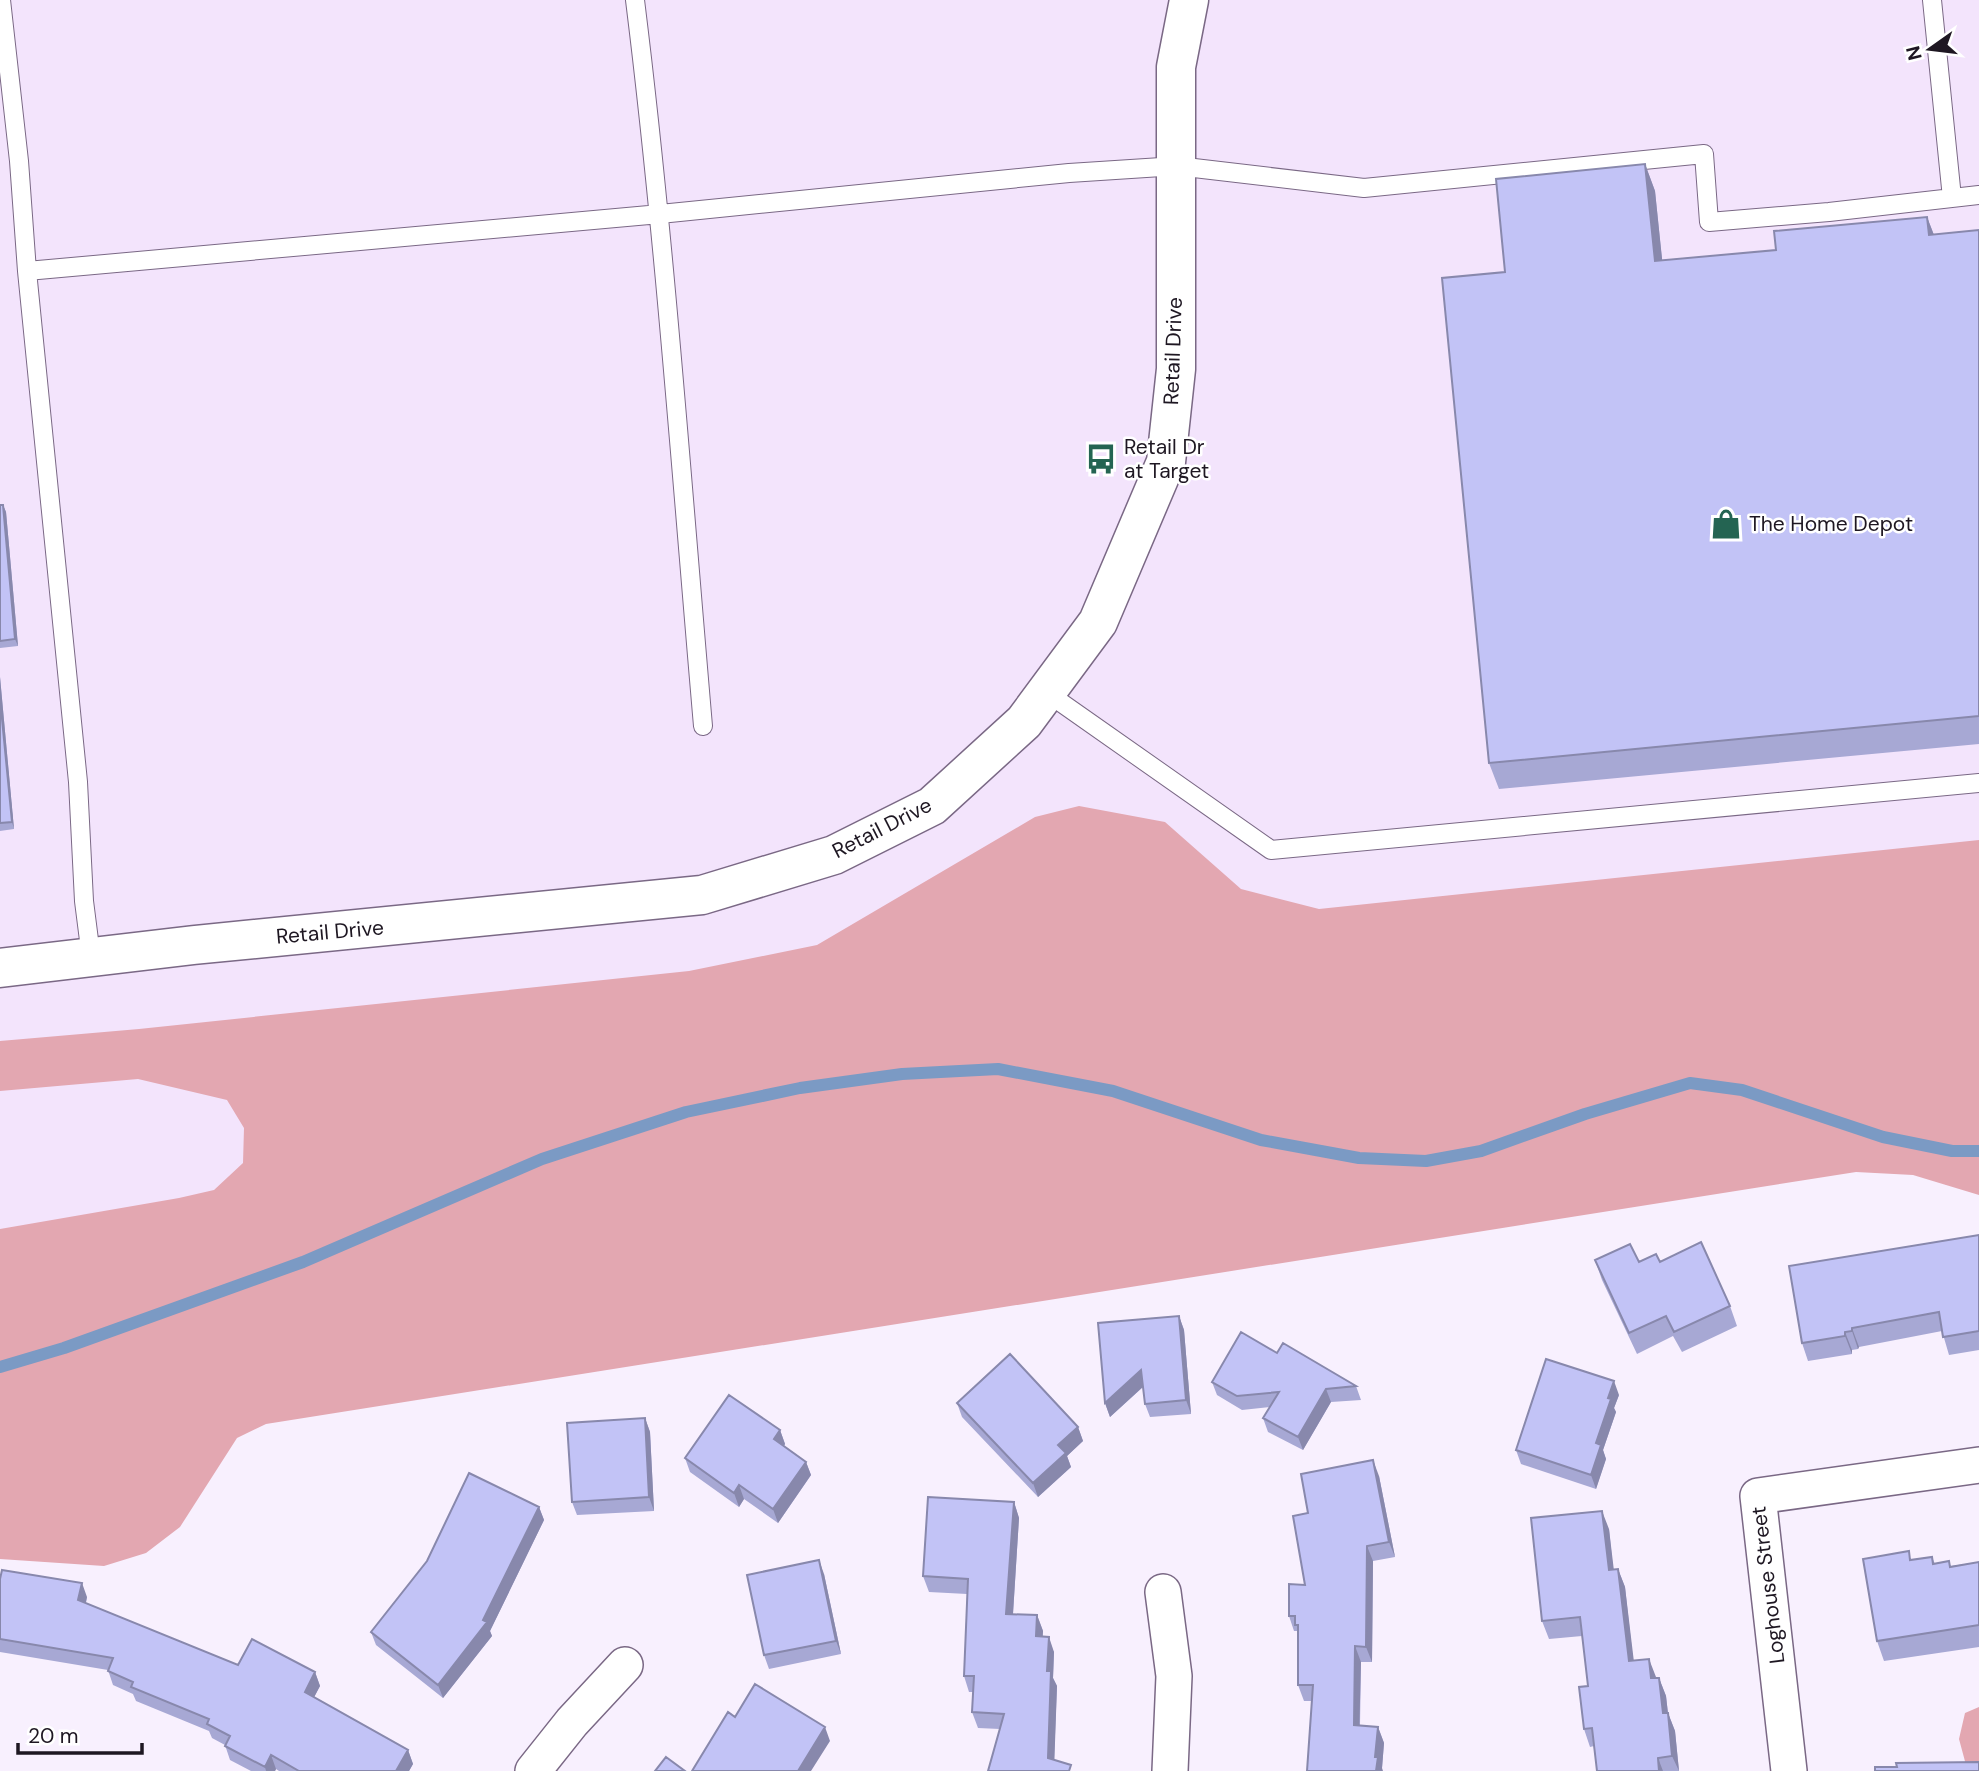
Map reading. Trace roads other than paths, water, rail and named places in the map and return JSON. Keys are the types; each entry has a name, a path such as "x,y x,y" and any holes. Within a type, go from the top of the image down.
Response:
{"street":[{"name":"Retail Drive","path":"0,968 91,956 702,895 834,855 932,806 1024,722 1098,622 1166,462 1176,369 1175,67 1189,0"},
{"name":"Loghouse Street","path":"1789,1771 1758,1496 1979,1465"},
{"path":"1163,1592 1174,1676 1170,1771"},
{"path":"533,1771 572,1722 625,1665"}],"lane":[{"path":"1,0 19,161 27,271 78,782 84,901 91,956"},
{"path":"635,0 660,214 703,726"},
{"path":"1932,0 1952,198"},
{"path":"27,271 660,214 1055,174 1177,166 1364,188 1704,154 1709,222 1979,195"},
{"path":"1046,692 1271,850 1979,783"}],"waterway":[{"path":"0,1367 64,1348 303,1262 542,1159 686,1112 800,1088 902,1074 998,1069 1113,1091 1261,1140 1359,1158 1426,1161 1481,1151 1585,1114 1690,1083 1742,1090 1883,1137 1952,1151 1979,1151"}],"place":[{"name":"Retail Dr at Target","path":"1101,459"},
{"name":"The Home Depot","path":"1726,524"}]}
